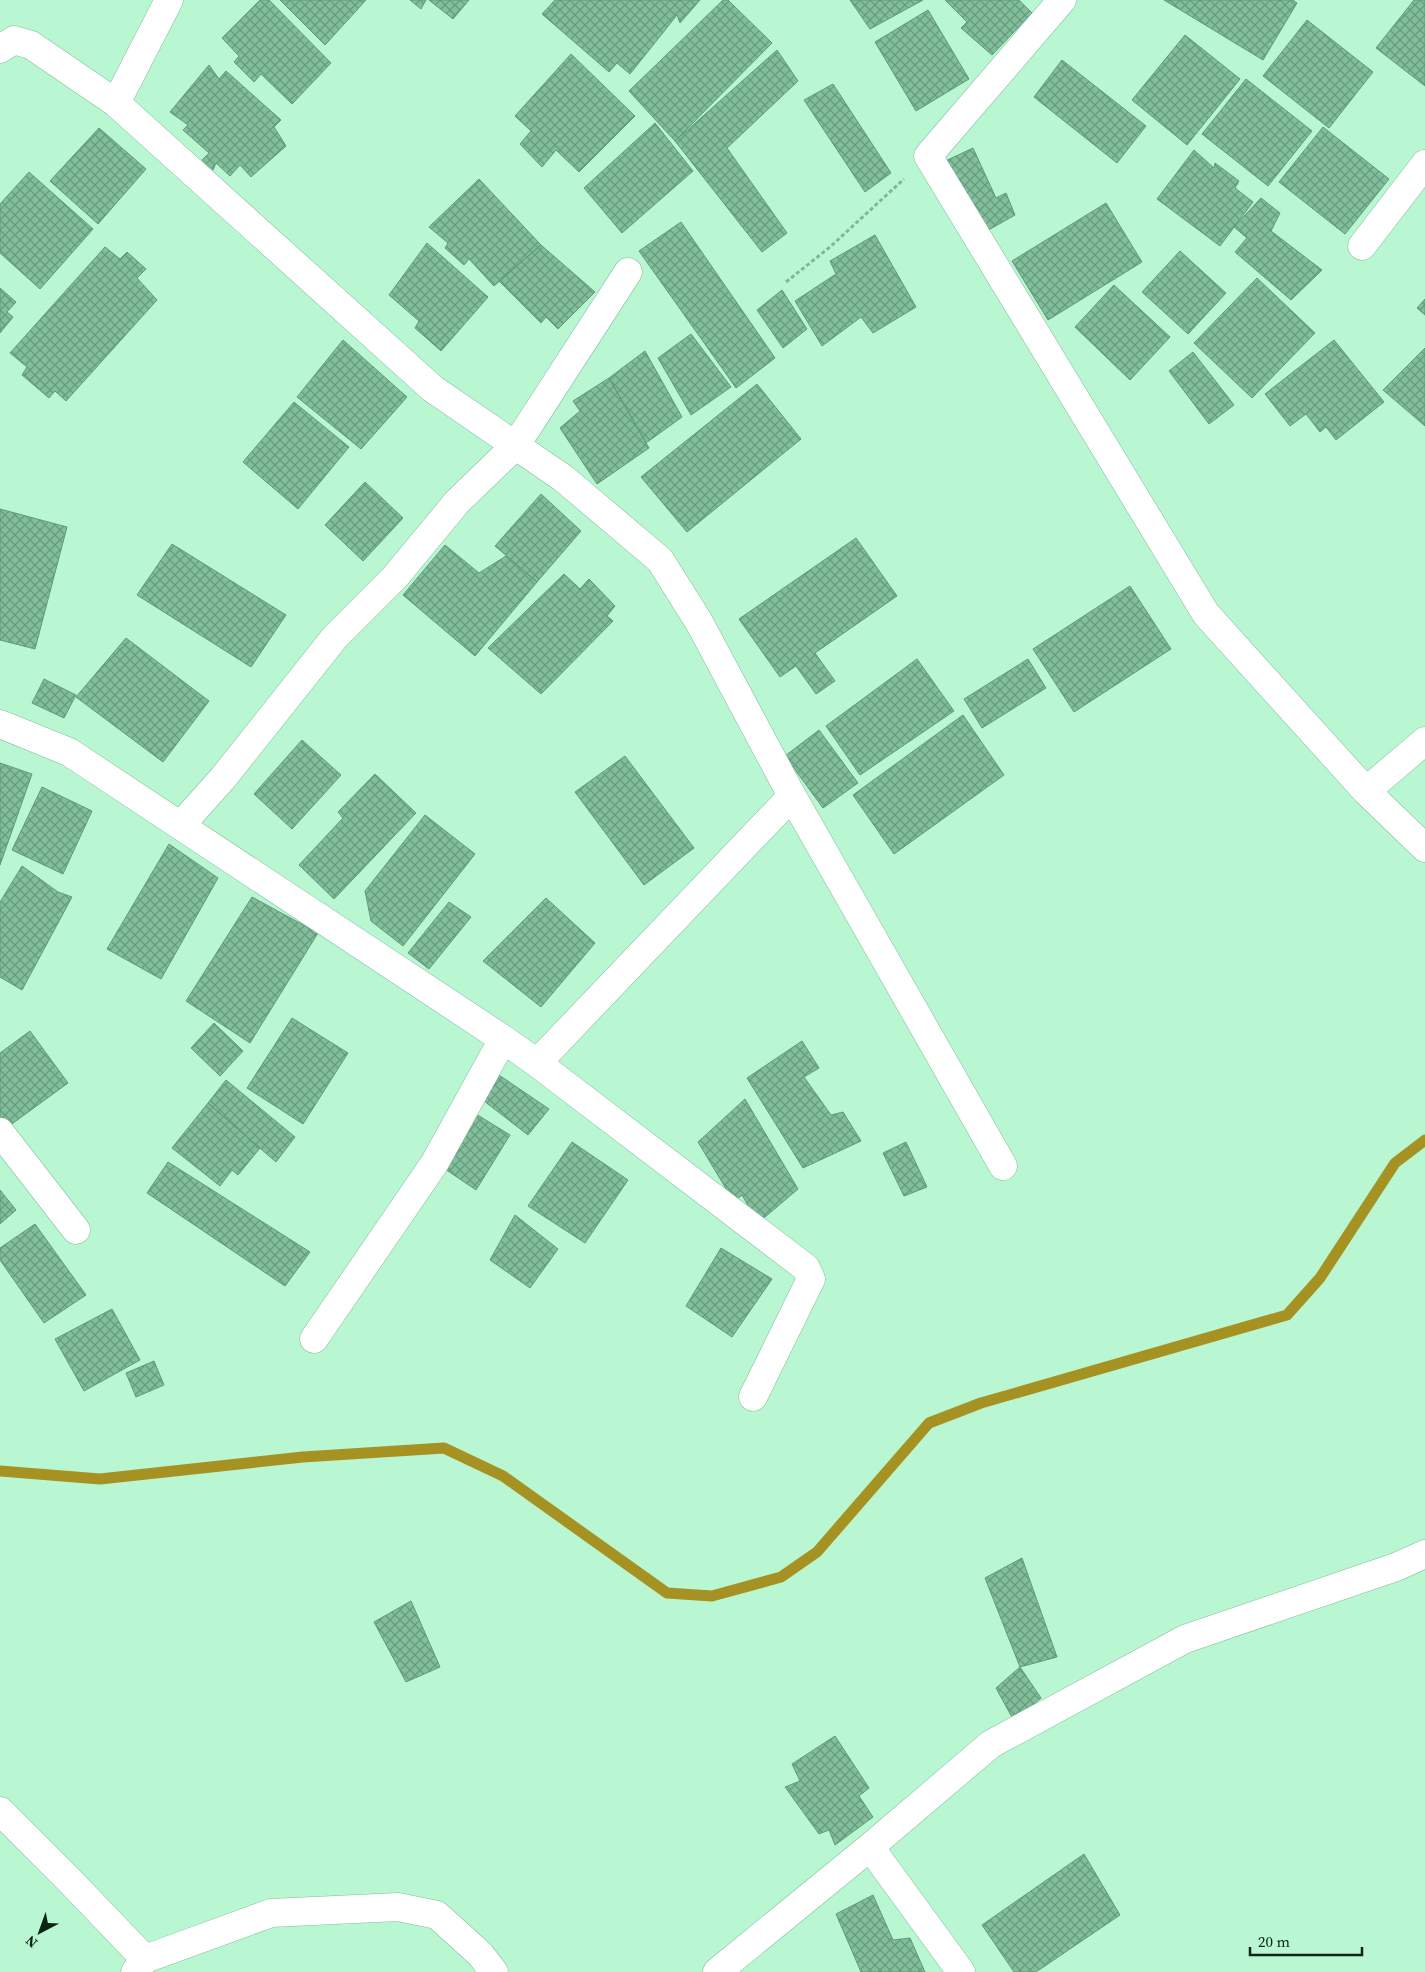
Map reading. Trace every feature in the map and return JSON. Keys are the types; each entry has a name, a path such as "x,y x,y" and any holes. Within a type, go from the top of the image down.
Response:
{"street":[{"path":"116,103 169,0"},
{"path":"1062,0 928,156 1206,614 1366,791 1425,848"},
{"path":"0,49 14,40 31,45 116,103 432,389 563,478 660,560 699,622 792,796 1003,1166"},
{"path":"1362,246 1425,164"},
{"path":"181,825 223,778 335,637 395,577 458,502 516,446 628,272"},
{"path":"0,724 69,752 503,1039 806,1268 811,1279 753,1397"},
{"path":"1366,791 1425,742"},
{"path":"537,1063 792,796"},
{"path":"314,1339 434,1164 503,1039"},
{"path":"0,1132 76,1230"},
{"path":"717,1972 870,1847 991,1744 1185,1639 1396,1568 1425,1554"},
{"path":"0,1811 71,1882 140,1966 271,1913 398,1907 437,1915 480,1954 494,1972"},
{"path":"870,1847 961,1972"}],"path":[{"path":"786,282 830,247 928,156"}],"building":[{"path":"260,0 269,0 331,63 292,104 261,74 254,82 234,62 239,56 222,38"},
{"path":"280,0 366,0 325,45"},
{"path":"410,0 426,0 421,9"},
{"path":"429,0 469,0 453,19"},
{"path":"555,0 700,0 680,23 677,15 630,74 617,63 609,72 542,14"},
{"path":"723,0 728,0 772,43 675,141 629,91"},
{"path":"850,0 923,0 870,29"},
{"path":"945,0 1019,0 1032,13 992,55 961,28 967,22"},
{"path":"1164,0 1293,0 1297,3 1263,60"},
{"path":"1414,0 1425,0 1425,86 1376,48"},
{"path":"928,10 969,79 916,111 875,42"},
{"path":"1307,20 1373,72 1329,128 1263,76"},
{"path":"1185,35 1240,79 1187,145 1132,100"},
{"path":"777,50 798,81 727,148 787,233 762,252 675,141"},
{"path":"571,54 635,116 579,172 556,150 542,167 520,144 531,131 515,116"},
{"path":"1062,60 1146,126 1117,163 1034,97"},
{"path":"209,65 219,79 226,71 281,120 274,127 286,146 251,177 240,165 230,176 216,163 213,170 202,160 209,153 183,130 188,125 170,112"},
{"path":"1246,79 1312,131 1268,186 1202,134"},
{"path":"833,84 891,173 865,192 804,100"},
{"path":"655,123 693,171 622,233 584,188"},
{"path":"1323,127 1389,179 1345,234 1279,182"},
{"path":"99,128 146,169 98,224 50,181"},
{"path":"973,148 996,198 1006,193 1015,215 978,236 937,165"},
{"path":"1194,150 1214,168 1215,163 1239,181 1235,188 1253,202 1220,246 1157,199"},
{"path":"29,172 93,229 40,289 0,253 0,204"},
{"path":"479,179 541,245 494,286 469,259 464,265 445,248 448,243 429,227"},
{"path":"1261,198 1280,213 1271,231 1322,270 1291,300 1235,252 1247,238 1234,227"},
{"path":"1106,203 1142,262 1048,320 1012,261"},
{"path":"681,222 775,358 736,388 639,251"},
{"path":"875,235 916,307 873,333 861,317 822,346 795,301 836,274 830,261"},
{"path":"427,243 488,297 441,351 415,328 419,321 389,295"},
{"path":"541,245 595,292 558,329 546,317 541,323 499,281"},
{"path":"105,247 120,259 127,252 146,269 137,278 157,300 66,401 55,391 49,398 22,375 27,367 10,353"},
{"path":"1180,251 1226,293 1188,334 1142,292"},
{"path":"1257,278 1315,333 1252,398 1194,343"},
{"path":"1114,285 1170,337 1130,380 1075,327"},
{"path":"0,288 16,302 7,312 13,317 0,333"},
{"path":"782,290 807,329 783,348 757,310"},
{"path":"1425,299 1425,315 1417,308"},
{"path":"691,334 731,387 691,415 658,358"},
{"path":"343,340 407,397 361,449 297,397"},
{"path":"1334,340 1384,402 1336,440 1326,427 1320,432 1306,414 1290,426 1265,394"},
{"path":"1425,348 1425,426 1383,390"},
{"path":"645,351 682,417 646,443 609,378"},
{"path":"1193,352 1234,405 1209,424 1169,371"},
{"path":"609,378 649,448 597,484 560,428 580,411 573,401"},
{"path":"757,384 801,439 687,532 641,477"},
{"path":"294,402 349,447 298,509 243,462"},
{"path":"365,482 403,518 363,561 325,525"},
{"path":"541,494 581,531 537,582 495,546"},
{"path":"0,509 67,527 35,649 0,640"},
{"path":"856,538 897,596 815,653 835,681 816,694 796,666 780,677 739,619"},
{"path":"172,544 286,615 251,667 137,595"},
{"path":"445,545 479,573 506,556 537,582 475,656 403,595"},
{"path":"564,574 580,589 589,579 615,606 607,616 613,621 541,694 488,648"},
{"path":"1130,586 1171,649 1074,712 1033,649"},
{"path":"126,638 209,701 163,762 76,697"},
{"path":"917,659 954,711 860,775 826,726"},
{"path":"1028,659 1046,688 982,728 964,699"},
{"path":"44,679 76,695 64,718 32,703"},
{"path":"963,715 1004,775 894,854 853,795"},
{"path":"819,730 858,783 823,808 785,756"},
{"path":"302,740 341,775 292,829 254,794"},
{"path":"625,756 694,848 644,885 575,792"},
{"path":"0,763 32,774 0,865"},
{"path":"375,774 416,813 334,899 299,865 343,818 338,812"},
{"path":"42,787 92,811 63,874 12,850"},
{"path":"425,815 475,854 403,946 371,921 365,891"},
{"path":"169,844 218,878 161,979 107,949"},
{"path":"22,866 58,892 72,897 22,990 0,977 0,902"},
{"path":"252,897 318,933 250,1043 186,1001"},
{"path":"546,898 595,943 541,1007 483,961"},
{"path":"449,902 471,917 429,969 408,953"},
{"path":"292,1018 348,1053 303,1124 247,1088"},
{"path":"214,1023 243,1051 220,1076 191,1048"},
{"path":"30,1031 68,1083 5,1129 0,1122 0,1053"},
{"path":"802,1041 819,1068 804,1077 831,1115 843,1112 861,1141 803,1168 747,1078"},
{"path":"493,1071 549,1109 528,1135 475,1094"},
{"path":"226,1080 295,1137 276,1162 208,1103"},
{"path":"745,1099 798,1189 758,1223 742,1195 734,1202 698,1142"},
{"path":"208,1103 260,1148 238,1175 232,1170 220,1186 172,1148"},
{"path":"476,1114 510,1135 476,1190 445,1169"},
{"path":"572,1142 628,1180 585,1243 528,1206"},
{"path":"906,1142 927,1187 904,1196 883,1153"},
{"path":"168,1162 310,1252 285,1286 147,1193"},
{"path":"0,1190 16,1210 0,1224"},
{"path":"515,1215 558,1249 530,1288 490,1260"},
{"path":"35,1224 86,1295 44,1323 0,1260 0,1248"},
{"path":"721,1248 772,1279 732,1337 686,1306"},
{"path":"112,1309 140,1360 84,1391 55,1339"},
{"path":"154,1361 164,1385 136,1397 126,1373"},
{"path":"1022,1558 1057,1657 1020,1667 985,1578"},
{"path":"411,1601 440,1667 406,1682 374,1622"},
{"path":"1020,1667 1041,1698 1014,1721 996,1688"},
{"path":"835,1736 869,1788 859,1796 873,1817 835,1845 829,1830 819,1834 785,1787 800,1781 792,1764"},
{"path":"1084,1854 1120,1915 1036,1972 1014,1972 982,1925"},
{"path":"873,1895 893,1940 910,1938 925,1972 861,1972 836,1914"}],"waterway":[{"path":"0,1471 100,1479 303,1457 444,1448 503,1476 667,1593 712,1596 781,1577 817,1552 929,1423 981,1403 1287,1315 1320,1278 1395,1163 1425,1140"}]}
